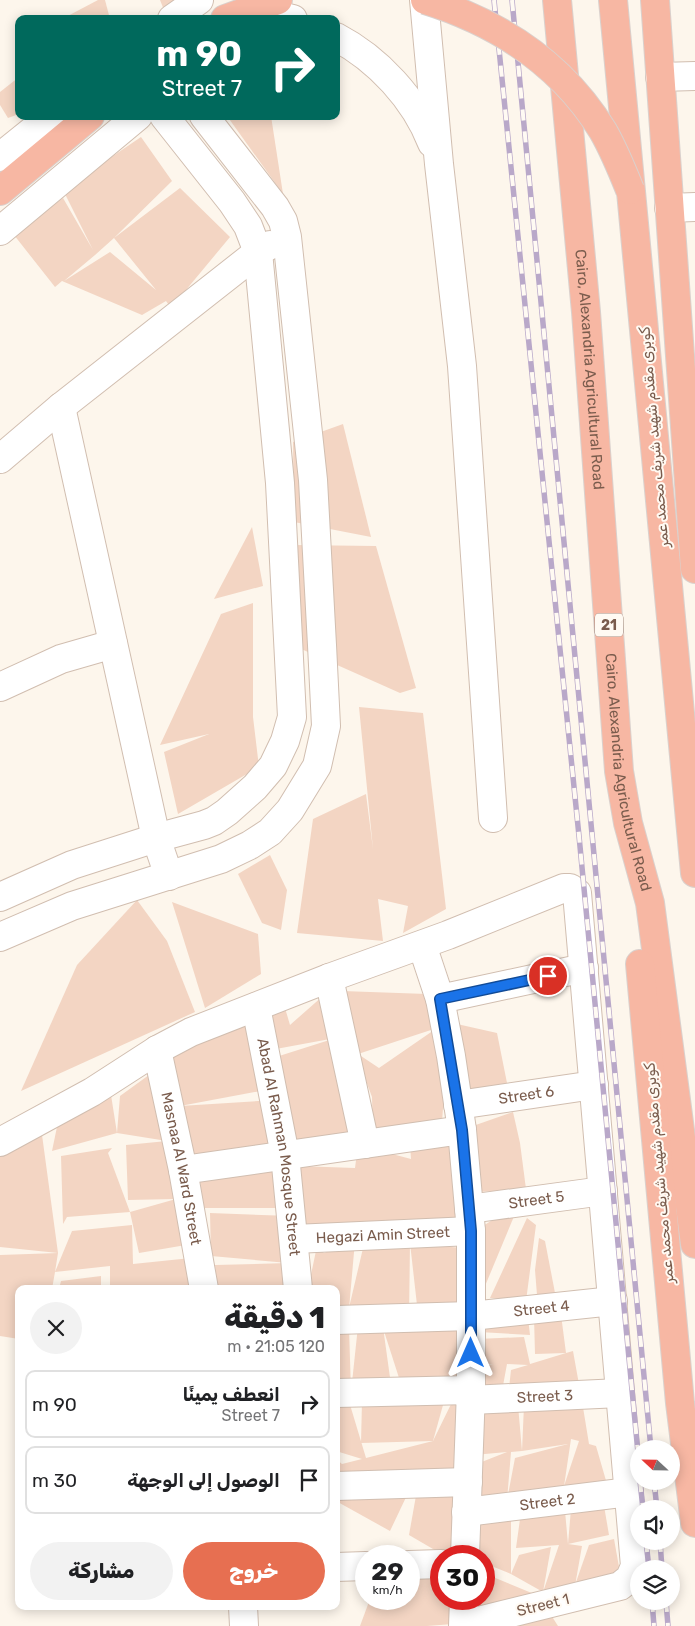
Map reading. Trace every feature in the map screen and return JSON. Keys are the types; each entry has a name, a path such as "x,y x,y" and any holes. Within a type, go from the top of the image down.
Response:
{"highway":[{"path":"425,0 482,21 511,37 562,79 583,103 602,130 618,159 630,190"},
{"name":"Cairo, Alexandria Agricultural Road","path":"557,0 586,312 619,771 628,823 650,903 695,1244"},
{"name":"كوبرى مقدم شهيد شريف محمد عمر","path":"613,0 695,873"},
{"path":"654,0 660,77 682,208 695,569"},
{"path":"249,15 280,10"},
{"path":"0,191 85,120"},
{"name":"كوبرى مقدم شهيد شريف محمد عمر","path":"628,823 680,1404 695,1523"}],"street":[{"path":"177,15 198,0"},
{"path":"425,0 439,164 462,366 493,818"},
{"path":"340,40 367,57 404,94 430,139 439,164"},
{"path":"660,77 695,76"},
{"path":"0,157 46,120"},
{"path":"0,231 133,120"},
{"path":"0,897 72,865 204,825 227,812 255,787 273,766 285,741 292,717 280,483 258,252 248,226 232,202 167,120"},
{"path":"0,937 72,906 221,859 250,845 270,832 290,810 317,766 326,726 313,480 288,237 276,208 207,120"},
{"path":"0,459 61,407 258,252 288,237"},
{"path":"61,407 156,838 169,876"},
{"path":"0,687 61,659 113,644"},
{"path":"0,1142 92,1092 157,1050 191,1032 329,978 422,945 564,888 570,888 578,896 629,1492"},
{"path":"422,945 440,999 460,1118 470,1220 471,1395 465,1545"},
{"path":"440,999 584,968"},
{"path":"329,978 366,1144"},
{"name":"Abad Al Rahman Mosque Street","path":"256,1006 285,1155 298,1285"},
{"name":"Masnaa Al Ward Street","path":"157,1050 183,1170 203,1285"},
{"name":"Street 6","path":"183,1170 366,1144 460,1118 594,1085"},
{"name":"Street 5","path":"470,1220 603,1191"},
{"name":"Hegazi Amin Street","path":"294,1239 470,1220"},
{"name":"Street 4","path":"340,1320 471,1316 613,1301"},
{"name":"Street 3","path":"340,1392 471,1395 620,1393"},
{"path":"340,1486 468,1482"},
{"name":"Street 2","path":"466,1512 629,1492"},
{"name":"Street 1","path":"465,1626 478,1621 620,1586 630,1578 635,1566 629,1492"},
{"path":"340,1567 355,1566"},
{"path":"243,1610 244,1626"},
{"path":"464,1610 465,1626"}],"building":[{"path":"98,0 105,0 109,15 70,15"},
{"path":"160,0 174,0 164,10"},
{"path":"15,80 15,115 8,118 0,105 0,92"},
{"path":"230,120 272,120 283,194"},
{"path":"141,137 172,181 114,238 180,188 230,237 171,308 166,301 142,315 62,281 55,287 14,235 63,198 93,250 63,190","holes":["114,238 156,290 110,252 64,281"]},
{"path":"343,424 371,537 294,522 293,442"},
{"path":"252,527 263,586 214,599"},
{"path":"295,545 376,546 416,688 400,693 299,648"},
{"path":"253,603 253,717 259,767 178,814 164,752 209,734 160,745 221,614"},
{"path":"359,707 423,713 446,909 403,933 408,906 378,899 383,941 297,933 313,819 366,794 373,849"},
{"path":"270,855 287,890 281,930 262,923 238,874"},
{"path":"137,900 167,941 195,1012 21,1091 77,965"},
{"path":"172,902 258,934 261,974 205,1008"},
{"path":"332,988 330,1039 265,1051 272,1009 285,1008 290,1025"},
{"path":"342,991 427,994 437,1028 358,1054"},
{"path":"251,1017 266,1090 180,1106 164,1054"},
{"path":"457,1024 497,1033 508,1088 466,1093"},
{"path":"437,1028 445,1080 442,1122 373,1134 372,1097 359,1062 358,1054 379,1068"},
{"path":"342,1036 349,1137 290,1141 276,1057"},
{"path":"160,1067 167,1141 117,1133 120,1096"},
{"path":"111,1095 117,1133 52,1151 58,1122"},
{"path":"274,1100 285,1155 180,1158 180,1106"},
{"path":"513,1112 520,1143 526,1189 478,1192 470,1127"},
{"path":"40,1120 58,1253 0,1247 0,1154"},
{"path":"462,1130 462,1231 293,1231 298,1166 355,1168 358,1145 411,1159 410,1144"},
{"path":"167,1141 186,1245 139,1253 130,1212 176,1199 128,1200 126,1145"},
{"path":"112,1148 108,1153 130,1212 67,1217 63,1224 61,1156"},
{"path":"275,1157 291,1208 201,1208 200,1175"},
{"path":"520,1202 480,1298 480,1228"},
{"path":"210,1213 291,1216 289,1285 217,1285 215,1265 288,1263 211,1256"},
{"path":"527,1218 536,1225 526,1301 490,1298"},
{"path":"132,1225 133,1264 191,1258 194,1285 110,1285 110,1266 55,1272 72,1231"},
{"path":"539,1238 545,1241 556,1298 537,1295 535,1270"},
{"path":"355,1241 349,1309 340,1311 340,1285 309,1285 317,1246 324,1253"},
{"path":"410,1243 462,1248 460,1306 417,1305"},
{"path":"410,1243 409,1318 348,1312 364,1244"},
{"path":"58,1253 53,1285 15,1285 15,1338 0,1336 0,1255"},
{"path":"101,1276 101,1285 60,1285 61,1281"},
{"path":"526,1301 530,1335 479,1332 482,1306"},
{"path":"560,1307 566,1353 535,1354 534,1317"},
{"path":"458,1323 457,1375 400,1381 383,1328"},
{"path":"358,1326 383,1327 392,1392 351,1392"},
{"path":"349,1328 351,1392 340,1389 340,1329"},
{"path":"524,1337 530,1364 573,1351 580,1390 509,1388 511,1370 528,1365 507,1364 502,1391 478,1392 482,1366 493,1364 478,1364 478,1339"},
{"path":"581,1395 589,1444 596,1446 607,1484 564,1486 563,1493 507,1500 515,1458 568,1444 522,1451 524,1405","holes":["571,1439 579,1441 564,1486"]},
{"path":"340,1396 348,1398 366,1458 433,1441 455,1396 470,1400 456,1478 418,1472 390,1531 340,1503 340,1462 342,1464 362,1459 340,1452"},
{"path":"362,1401 443,1405 433,1441 361,1443"},
{"path":"518,1405 522,1451 511,1452 507,1500 475,1506 474,1465 507,1452 474,1455 478,1409"},
{"path":"417,1490 467,1494 461,1545 430,1545 430,1547 409,1535"},
{"path":"564,1500 568,1544 582,1546 573,1597 543,1592 559,1545 516,1548 521,1512"},
{"path":"603,1500 609,1535 568,1544 571,1509"},
{"path":"511,1514 511,1574 495,1567 495,1545 472,1545 480,1521"},
{"path":"614,1539 621,1578 575,1585 589,1545"},
{"path":"551,1547 543,1592 511,1574 519,1555"},
{"path":"420,1570 430,1572 430,1610 455,1610 453,1624 360,1626 366,1610 420,1610"},
{"path":"495,1578 539,1596 558,1626 489,1626 473,1610 495,1610"}],"railway":[{"path":"494,0 579,836 637,1440"},
{"path":"512,0 650,1440"},
{"path":"641,1490 642,1500"},
{"path":"655,1490 656,1500"},
{"path":"647,1550 648,1560"},
{"path":"661,1550 661,1560"},
{"path":"653,1610 654,1626"},
{"path":"667,1610 668,1626"}],"route":[{"path":"471,1353 471,1231 462,1130 440,999 548,976"}]}
